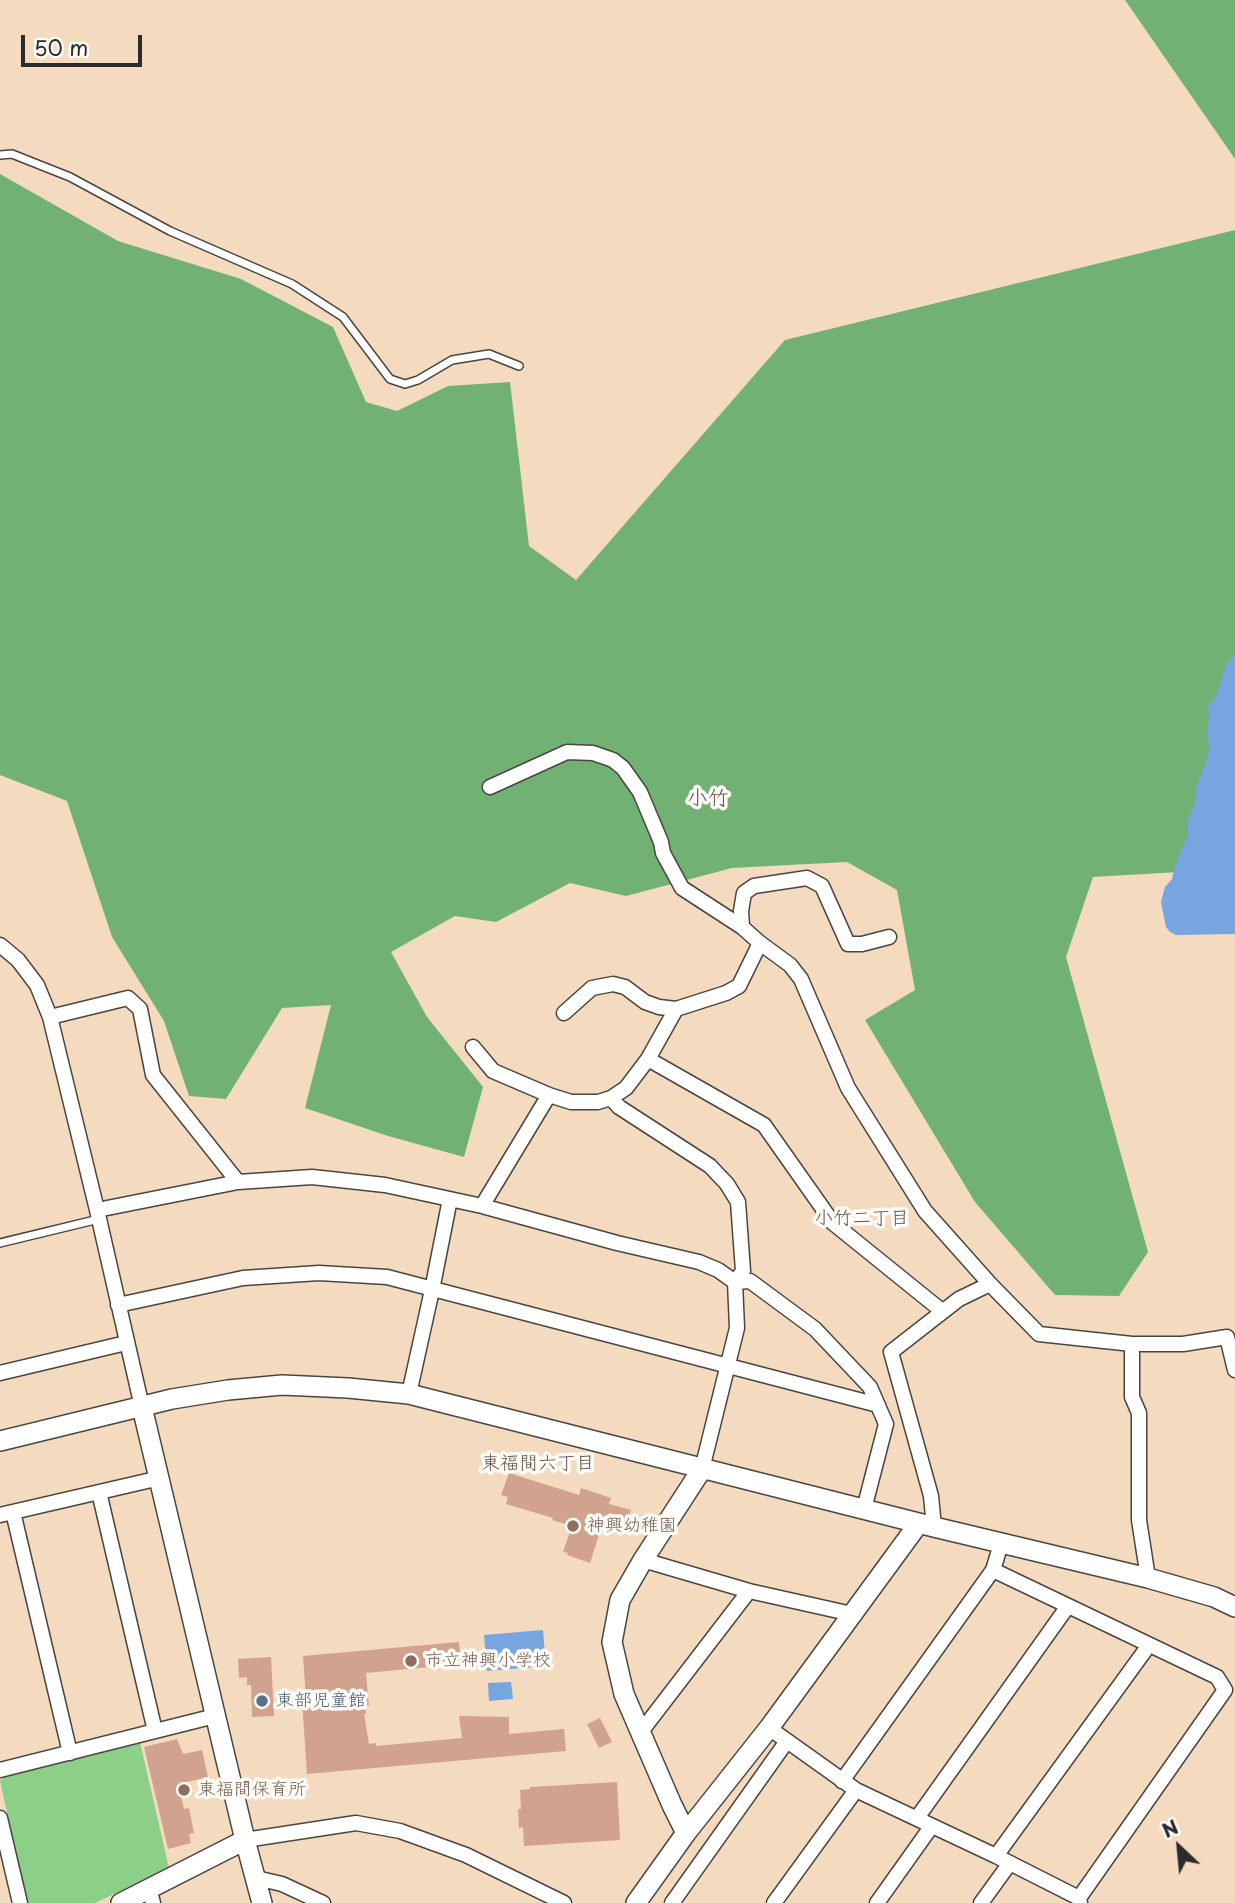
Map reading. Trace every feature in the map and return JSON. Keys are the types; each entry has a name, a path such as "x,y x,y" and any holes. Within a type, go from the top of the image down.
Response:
{"street":[{"path":"490,787 567,752 593,753 613,760 623,768 640,792 663,853 682,888 742,927 790,965 801,979 848,1088 925,1211 1039,1334 1132,1344 1183,1343 1227,1337 1235,1370"},
{"path":"742,927 744,893 754,886 807,878 822,886 848,944 862,944 889,937"},
{"path":"564,1013 592,988 613,984 625,987 645,1002 676,1009 726,993 739,986 760,943"},
{"path":"0,945 18,960 37,985 50,1017 215,1716 262,1903"},
{"path":"50,1017 128,998 141,1009 153,1074 237,1182"},
{"path":"473,1048 492,1071 549,1096 571,1102 598,1101 611,1098 626,1088 648,1059 676,1009"},
{"path":"648,1059 764,1125 833,1223 942,1311"},
{"path":"482,1206 549,1096"},
{"path":"611,1098 619,1107 710,1166 727,1184 737,1202 743,1271 735,1282 737,1328 702,1469 620,1600 612,1642 624,1694 686,1833"},
{"path":"98,1215 237,1182 312,1177 385,1185 482,1206 699,1262 718,1270 735,1282 750,1281 815,1329 870,1387 886,1424 864,1509"},
{"path":"409,1394 450,1199"},
{"path":"118,1305 243,1278 319,1273 387,1278 878,1405"},
{"path":"636,1903 852,1615 926,1525 931,1496 891,1352 959,1299 990,1284"},
{"path":"0,1373 126,1343"},
{"path":"1132,1344 1132,1397 1139,1413 1139,1520 1148,1578"},
{"path":"0,1441 173,1399 228,1390 282,1385 409,1394 1001,1544 1148,1578 1214,1597 1235,1606"},
{"path":"70,1753 7,1514 160,1478"},
{"path":"99,1492 155,1731"},
{"path":"842,1781 993,1570 1001,1544"},
{"path":"643,1560 749,1591 852,1615"},
{"path":"769,1728 856,1790 996,1856 1079,1900 1225,1690 1217,1676 993,1570"},
{"path":"640,1733 749,1591"},
{"path":"917,1818 1068,1606"},
{"path":"996,1856 1149,1645"},
{"path":"0,1770 215,1716"},
{"path":"672,1903 787,1741"},
{"path":"774,1903 856,1790"},
{"path":"0,1818 20,1903"},
{"path":"121,1903 151,1896 245,1840 356,1823 400,1831 466,1856 564,1903"},
{"path":"877,1903 931,1827"},
{"path":"981,1903 1010,1863"},
{"path":"256,1878 282,1884 323,1903"}],"lane":[{"path":"0,155 12,154 70,177 170,231 292,284 343,317 390,379 405,384 418,380 452,360 489,354 519,366"},
{"path":"0,1243 98,1215"}],"green space":[{"path":"1125,0 1235,0 1235,159"},
{"path":"0,174 118,241 241,279 333,327 366,402 397,411 448,386 510,382 529,546 576,580 785,340 1235,230 1235,705 1179,872 1093,877 1066,957 1148,1252 1119,1296 1055,1295 975,1202 865,1020 915,990 897,890 847,862 732,868 626,896 570,883 496,922 455,916 391,952 427,1017 483,1087 464,1157 388,1136 305,1108 331,1005 282,1008 226,1099 189,1096 164,1021 112,937 67,801 0,775"},
{"path":"140,1742 169,1868 95,1903 27,1903 0,1781 6,1774"}],"water":[{"path":"1235,656 1235,934 1176,935 1166,927 1161,902 1188,835 1188,819 1196,802 1195,790 1207,760 1208,707 1215,698 1227,663"},
{"path":"543,1630 546,1666 487,1671 484,1635"},
{"path":"511,1682 513,1699 489,1701 488,1683"}],"building":[{"path":"509,1473 579,1495 581,1488 611,1498 609,1504 631,1510 626,1526 604,1519 590,1563 567,1555 568,1553 563,1552 572,1526 506,1504 508,1497 501,1495"},
{"path":"459,1642 461,1664 366,1673 369,1706 365,1706 364,1714 369,1744 376,1743 376,1746 462,1738 459,1716 509,1717 509,1734 564,1729 566,1751 307,1774 302,1700 306,1700 303,1656"},
{"name":"東部児童館","path":"271,1657 274,1716 252,1717 251,1685 247,1685 247,1677 239,1678 238,1659"},
{"path":"600,1718 612,1742 599,1748 587,1724"},
{"path":"177,1739 183,1754 202,1750 208,1777 178,1784 184,1809 189,1808 194,1833 189,1834 191,1843 168,1849 144,1747"},
{"path":"617,1782 620,1840 524,1846 523,1827 519,1828 520,1790 530,1787"}],"place":[{"name":"神興幼稚園","path":"573,1526"},
{"name":"市立神興小学校","path":"411,1661"},
{"name":"東部児童館","path":"262,1701"},
{"name":"東福間保育所","path":"184,1790"}],"district":[{"name":"小竹","path":"708,799"},
{"name":"小竹二丁目","path":"862,1219"},
{"name":"東福間六丁目","path":"538,1464"}]}
